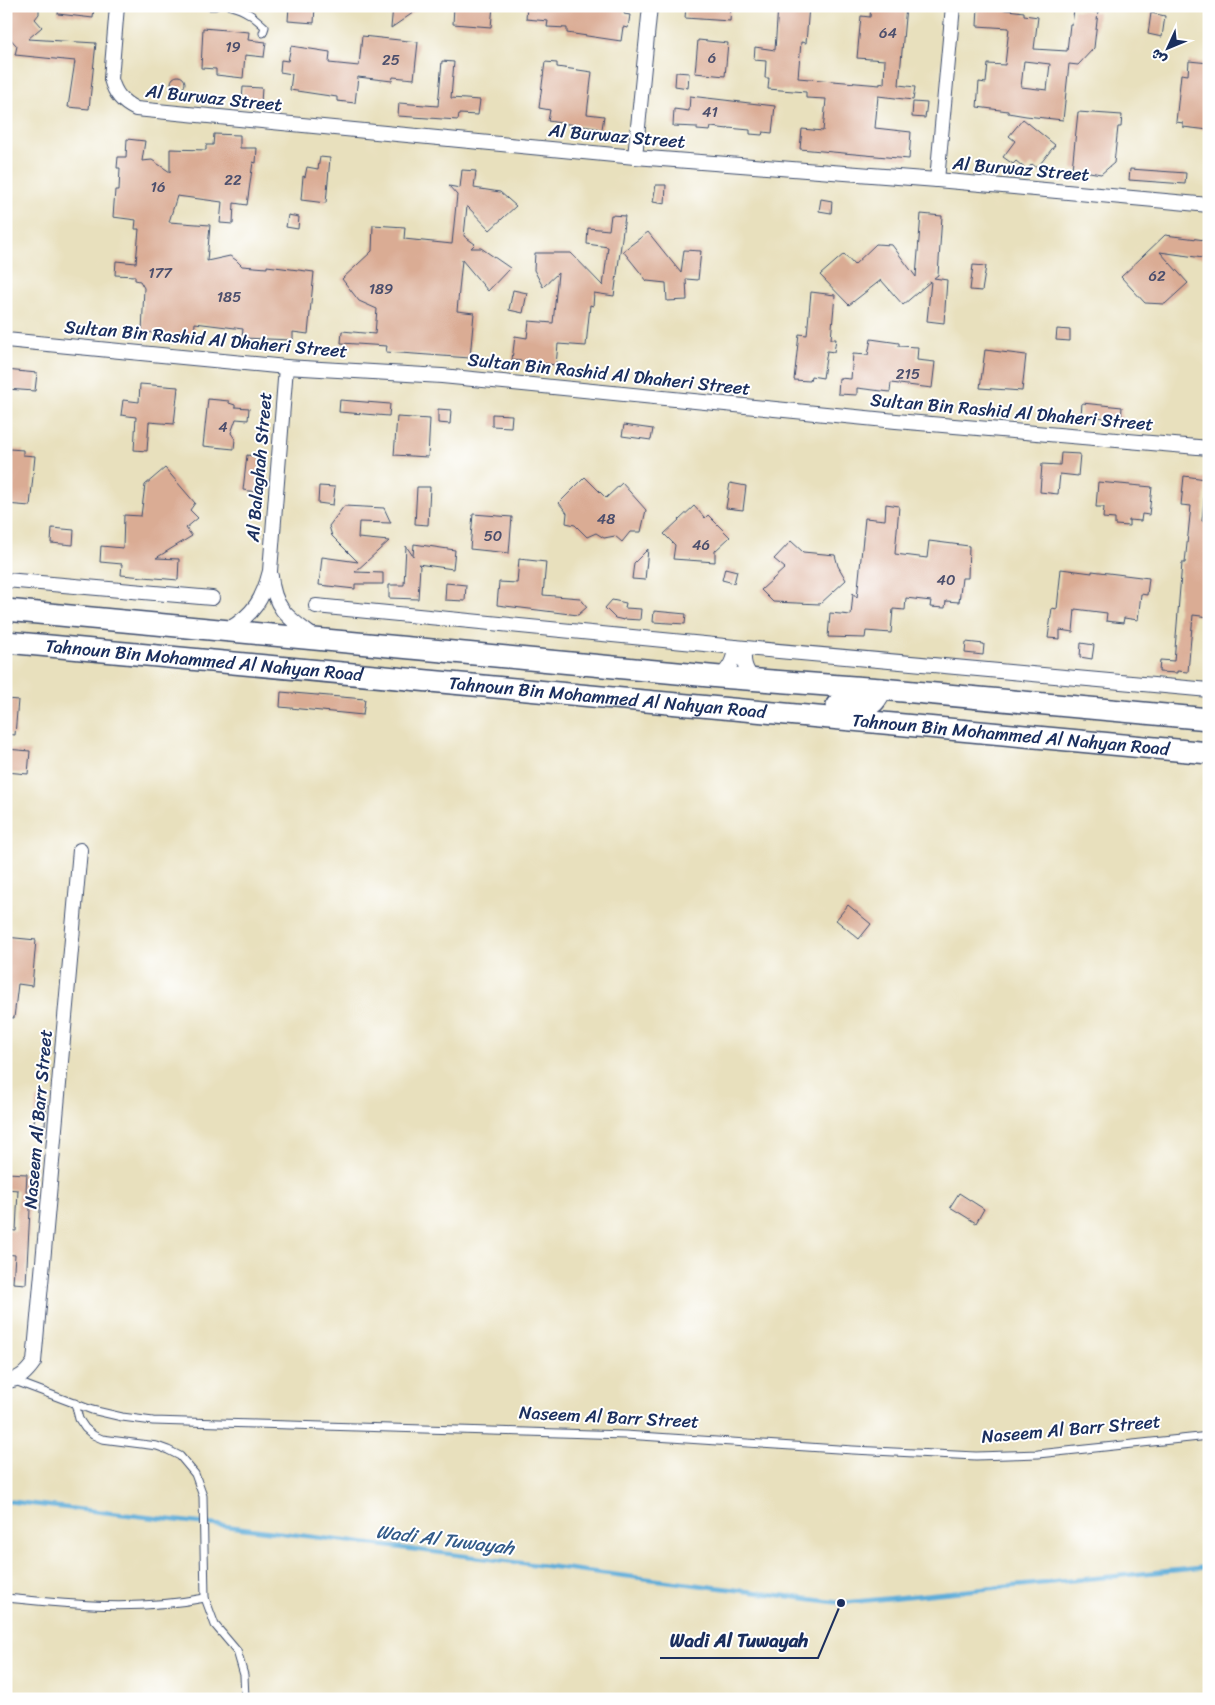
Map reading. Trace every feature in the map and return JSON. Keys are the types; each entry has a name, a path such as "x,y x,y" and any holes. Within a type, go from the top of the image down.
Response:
{"main road":[{"name":"Tahnoun Bin Mohammed Al Nahyan Road","path":"6,610 720,677 881,689 1209,720"},
{"name":"Tahnoun Bin Mohammed Al Nahyan Road","path":"6,642 1209,753"},
{"path":"690,705 712,700 736,698 865,707 875,702 881,689"}],"street":[{"name":"Al Burwaz Street","path":"117,6 111,79 119,98 127,105 136,109 635,157 937,180 1209,205"},
{"path":"635,157 650,6"},
{"path":"937,180 953,6"},
{"name":"Sultan Bin Rashid Al Dhaheri Street","path":"6,340 286,367 442,376 886,420 1209,448"},
{"name":"Al Balaghah Street","path":"286,367 270,571 272,587 280,606 290,618 314,638"},
{"name":"Al Balaghah Street","path":"229,630 256,607 262,598 270,571"},
{"path":"6,580 212,598"},
{"path":"316,606 1209,690"},
{"path":"720,677 732,664 734,655 740,647"},
{"path":"740,647 744,665 754,680"},
{"name":"Naseem Al Barr Street","path":"10,1381 26,1374 34,1362 36,1347 80,850"}],"lane":[{"path":"209,6 214,6"},
{"path":"231,6 241,8 254,17 264,27 263,34"},
{"name":"Naseem Al Barr Street","path":"10,1381 99,1412 154,1420 625,1435 976,1456 1038,1454 1209,1436"},
{"path":"75,1403 79,1419 93,1435 102,1439 157,1446 168,1450 180,1456 195,1474 203,1496 205,1598 215,1625 230,1642 239,1657 244,1675 245,1699"},
{"path":"6,1598 122,1607 175,1604 205,1598"}],"building":[{"path":"6,6 39,6 39,14 35,19 42,27 28,39 96,43 89,109 68,107 75,61 15,55 17,46 6,34"},
{"path":"59,6 94,6 93,18 58,14"},
{"path":"289,6 315,6 314,23 288,21"},
{"path":"393,6 423,6 391,28"},
{"path":"454,6 493,6 491,27 453,24"},
{"path":"527,6 626,6 624,14 630,15 628,28 623,27 621,41 567,33 567,28 547,27 548,21 526,19"},
{"path":"702,6 731,6 730,21 685,18 686,7 702,8"},
{"path":"778,6 809,6 806,43 801,42 798,78 880,85 880,83 884,84 885,60 857,58 861,16 870,17 871,6 906,6 899,85 915,87 913,100 878,96 875,128 911,132 909,159 800,149 802,129 823,131 826,99 806,98 806,92 768,89 769,78 765,78 766,61 754,60 755,47 775,50"},
{"path":"978,6 990,6 990,8 1024,12 1024,15 1038,17 1034,49 1067,51 1070,24 1072,24 1074,10 1098,12 1094,48 1078,65 1069,64 1063,120 1026,116 1008,113 1008,111 977,107 979,82 986,83 988,64 1005,65 1009,28 977,26","holes":["1024,61 1050,64 1047,90 1021,87"]},
{"path":"1151,13 1165,16 1162,37 1148,34"},
{"path":"203,28 249,32 248,40 266,42 264,57 245,55 243,78 216,75 216,69 201,68"},
{"path":"362,36 418,42 414,79 393,77 392,81 358,77 355,103 337,101 337,97 290,90 292,74 280,72 281,60 288,61 291,46 330,52 329,63 359,66"},
{"path":"698,40 728,43 725,76 695,73"},
{"path":"442,61 454,62 451,98 480,100 478,115 459,114 458,120 398,116 399,103 438,106"},
{"path":"1189,61 1209,63 1209,130 1183,127 1183,123 1176,122 1181,74 1188,75"},
{"path":"545,62 557,63 557,67 592,72 587,114 604,116 602,129 548,121 550,110 539,108"},
{"path":"676,72 689,73 688,88 675,86"},
{"path":"175,76 181,76 185,83 181,90 175,90 171,86 171,80"},
{"path":"243,87 262,88 261,103 242,101"},
{"path":"690,96 775,106 772,133 763,132 762,135 750,134 750,130 711,127 710,131 697,130 697,127 673,126 674,109 689,111"},
{"path":"913,102 927,103 925,118 912,117"},
{"path":"1078,112 1122,115 1121,127 1118,127 1114,163 1101,174 1072,169"},
{"path":"1023,119 1055,145 1037,168 1032,164 1027,170 1016,161 1013,164 1003,157 1015,141 1009,136"},
{"path":"214,134 240,135 240,148 257,148 256,163 253,162 247,205 234,203 233,224 220,223 222,202 177,196 169,222 210,225 207,261 230,256 242,266 267,268 267,266 314,272 308,334 293,332 293,340 242,338 243,329 195,323 194,336 142,332 144,288 140,281 135,280 135,276 115,275 116,261 136,263 139,229 135,229 136,220 113,217 115,190 119,190 120,168 117,168 118,157 126,157 127,139 145,141 142,161 152,160 170,172 170,149 206,150 206,145 213,145"},
{"path":"320,157 330,158 326,203 301,200 303,176 305,177 307,167 318,169"},
{"path":"1130,169 1186,173 1185,184 1129,180"},
{"path":"462,170 476,171 474,188 500,192 516,206 490,230 467,206 464,236 475,244 471,248 481,248 510,268 488,291 462,260 457,311 474,313 470,358 386,352 387,346 341,343 342,331 375,334 377,309 359,301 342,279 372,251 373,225 405,227 404,239 452,244 457,195 449,186 460,188"},
{"path":"656,185 666,185 665,204 653,202"},
{"path":"821,199 832,201 831,213 819,211"},
{"path":"921,214 942,216 938,275 934,278 947,280 944,323 927,321 931,281 903,305 881,280 849,305 820,275 844,254 854,265 876,244 892,245 916,277"},
{"path":"288,215 299,217 298,229 286,227"},
{"path":"611,215 625,216 614,296 594,293 593,306 590,305 586,346 558,344 556,365 512,360 515,336 527,338 529,321 553,323 558,273 543,287 534,270 535,253 571,253 603,286 608,247 587,244 588,228 609,230"},
{"path":"648,232 681,273 684,250 701,251 698,280 686,279 687,300 667,301 666,283 647,281 623,251"},
{"path":"1165,235 1205,240 1203,258 1160,252 1188,283 1165,304 1145,303 1121,277"},
{"path":"973,265 986,266 982,291 970,290"},
{"path":"513,290 527,293 523,313 509,310"},
{"path":"811,292 835,295 831,339 836,339 834,352 827,351 823,378 811,376 810,381 794,380 799,334 807,335"},
{"path":"1057,329 1070,330 1070,341 1056,340"},
{"path":"871,339 899,343 899,346 918,347 917,360 935,362 932,388 891,383 890,392 857,388 857,395 838,394 839,378 851,379 853,354 868,355"},
{"path":"985,350 1026,355 1022,391 980,388"},
{"path":"6,370 37,373 35,391 6,389"},
{"path":"140,384 178,387 174,424 149,422 147,451 134,450 136,417 121,415 123,400 139,402"},
{"path":"208,399 229,401 235,407 249,408 248,420 236,419 231,433 235,439 234,449 203,446"},
{"path":"340,400 390,404 389,416 339,412"},
{"path":"1082,403 1122,407 1121,420 1081,415"},
{"path":"438,409 451,410 450,424 438,423"},
{"path":"492,414 512,415 511,427 492,426"},
{"path":"397,417 430,419 428,457 394,455"},
{"path":"624,425 653,429 651,440 622,436"},
{"path":"10,449 23,450 23,455 35,456 30,506 6,504 6,453 10,454"},
{"path":"1061,453 1080,454 1078,476 1060,474 1058,494 1040,492 1042,464 1060,465"},
{"path":"247,455 261,457 256,492 243,490"},
{"path":"165,468 195,503 190,510 198,518 186,528 192,536 156,558 179,559 178,580 121,575 122,564 100,562 101,546 123,548 124,515 141,516 145,485"},
{"path":"1184,476 1206,479 1202,521 1209,522 1209,617 1193,615 1188,672 1159,672 1160,660 1174,661 1182,563 1185,563 1191,506 1181,505"},
{"path":"585,477 606,498 622,483 646,510 641,532 630,532 622,542 615,536 604,538 596,533 587,537 575,525 566,523 567,513 559,503"},
{"path":"1098,482 1152,487 1149,515 1142,514 1141,521 1129,520 1129,526 1115,525 1115,519 1103,518 1104,507 1096,507"},
{"path":"730,483 746,486 743,510 726,508"},
{"path":"319,486 335,487 333,505 318,503"},
{"path":"417,487 430,487 428,525 415,524"},
{"path":"886,504 899,506 895,554 927,558 929,541 969,546 968,578 962,578 959,602 946,601 945,608 930,607 931,601 906,598 905,610 893,609 891,633 866,631 865,638 828,637 830,613 851,615 853,593 857,598 865,518 885,520"},
{"path":"344,506 384,508 391,523 359,522 358,538 389,541 355,572 383,573 383,584 355,584 355,589 319,585 322,557 358,562 332,536 329,526"},
{"path":"694,506 705,518 708,515 730,537 715,551 715,562 673,559 675,545 664,534"},
{"path":"473,514 512,517 509,553 470,549"},
{"path":"52,528 74,530 73,545 51,543"},
{"path":"791,541 803,552 835,555 838,566 846,580 820,604 773,602 761,590 785,568 774,559"},
{"path":"414,544 455,550 453,569 418,564 420,566 418,599 389,598 389,585 404,585 406,546 413,556"},
{"path":"648,549 645,580 632,579 634,563"},
{"path":"519,559 546,562 543,595 580,598 587,607 578,615 497,605 499,582 517,583"},
{"path":"725,568 737,571 734,583 722,580"},
{"path":"1061,569 1149,578 1147,595 1141,594 1138,620 1124,618 1123,623 1106,621 1107,613 1075,609 1073,632 1060,630 1060,639 1048,638 1052,608 1057,609"},
{"path":"446,583 466,585 465,601 445,600"},
{"path":"612,600 626,603 625,608 641,609 640,620 615,618 605,608"},
{"path":"654,611 686,614 685,624 653,622"},
{"path":"966,642 984,644 983,655 965,653"},
{"path":"1081,643 1094,645 1092,659 1080,657"},
{"path":"281,692 365,699 363,715 280,707"},
{"path":"6,699 18,700 15,735 6,734"},
{"path":"6,749 30,751 28,774 6,772"},
{"path":"848,905 871,924 859,939 836,920"},
{"path":"6,937 36,940 32,986 18,984 14,1018 6,1017"},
{"path":"36,1099 47,1100 45,1125 34,1124"},
{"path":"6,1173 27,1174 26,1191 31,1191 26,1284 13,1283 15,1255 6,1254 6,1230 16,1231 18,1190 6,1189"},
{"path":"959,1193 984,1209 976,1223 950,1207"}],"waterway":[{"name":"Wadi Al Tuwayah","path":"6,1501 234,1527 841,1603 1209,1567"}],"place":[{"name":"Wadi Al Tuwayah","path":"841,1603"}]}
